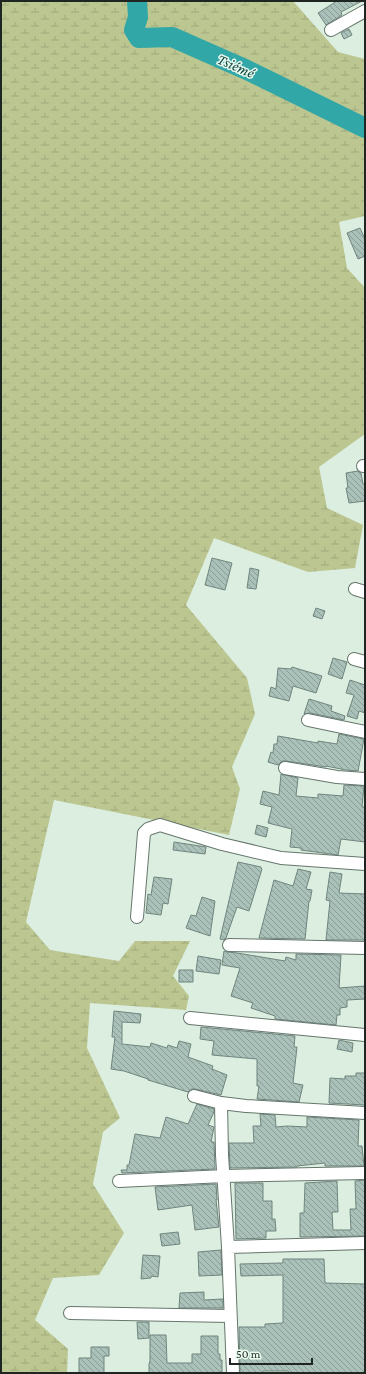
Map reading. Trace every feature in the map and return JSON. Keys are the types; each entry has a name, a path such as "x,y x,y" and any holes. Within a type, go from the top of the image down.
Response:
{"street":[{"path":"331,30 365,11"},
{"path":"308,720 365,732"},
{"path":"285,768 337,777 365,779"},
{"path":"137,917 144,833 148,829 160,825 222,844 282,858 365,864"},
{"path":"229,945 365,948"},
{"path":"190,1018 365,1035"},
{"path":"194,1096 221,1103 246,1106 365,1113"},
{"path":"221,1103 222,1155 228,1247 233,1373"},
{"path":"119,1181 224,1176 364,1173"},
{"path":"228,1247 365,1243"},
{"path":"70,1313 230,1316"}],"green space":[{"path":"1,1 293,1 338,52 365,59 365,216 339,222 347,268 365,288 365,434 319,467 327,508 363,525 355,568 308,572 214,538 186,605 247,678 255,714 232,767 240,789 229,835 54,800 26,922 50,950 119,961 135,941 190,941 173,976 189,996 186,1010 90,1003 87,1048 120,1118 103,1132 93,1184 124,1233 99,1275 53,1278 35,1320 68,1349 67,1373 1,1373"}],"building":[{"path":"337,1 362,1 341,12 342,15 326,25 318,13"},
{"path":"349,29 352,35 344,39 341,33"},
{"path":"360,228 365,239 365,256 358,259 347,233"},
{"path":"358,471 361,473 363,484 365,484 365,501 349,503 346,488 348,488 346,473"},
{"path":"212,558 232,563 225,590 205,585"},
{"path":"250,568 259,570 256,589 247,588"},
{"path":"316,608 325,611 322,619 313,616"},
{"path":"333,658 347,662 342,679 328,674"},
{"path":"292,667 322,676 316,693 293,686 289,701 269,696 271,687 276,689 278,668 291,669"},
{"path":"350,680 365,685 365,713 359,711 357,719 347,716 354,695 346,693"},
{"path":"309,699 332,706 331,711 345,716 344,720 310,713 304,714"},
{"path":"339,734 364,739 358,771 286,761 282,761 278,765 268,762 271,752 273,753 274,744 277,744 278,736 318,743 318,741 337,744"},
{"path":"281,774 298,778 296,796 318,798 318,794 343,796 344,785 364,786 362,807 365,807 365,842 341,839 338,855 290,847 292,829 268,823 272,807 260,804 263,791 279,795"},
{"path":"257,825 268,828 266,837 255,834"},
{"path":"174,842 206,847 205,854 173,850"},
{"path":"238,862 261,867 262,869 249,911 237,907 224,940 220,939"},
{"path":"298,869 311,872 306,889 312,890 309,901 305,939 259,938 274,880 293,886"},
{"path":"330,872 342,874 339,893 365,894 365,940 326,940 330,901 326,900"},
{"path":"154,877 172,879 168,904 163,903 161,915 146,913 148,894 151,895"},
{"path":"202,897 215,901 210,936 186,928 191,915 196,916"},
{"path":"224,951 285,961 286,957 296,960 296,954 341,955 339,988 365,986 365,999 347,1000 347,1007 340,1008 340,1015 337,1015 336,1025 275,1019 275,1016 251,1008 253,1003 231,996 240,968 222,965"},
{"path":"198,956 221,960 219,974 196,971"},
{"path":"179,970 193,970 193,982 179,982"},
{"path":"114,1011 141,1014 140,1023 122,1022 122,1044 150,1047 151,1043 167,1048 168,1045 177,1048 179,1041 191,1044 188,1057 213,1066 212,1069 227,1075 221,1095 195,1089 188,1092 124,1071 111,1069 115,1037 112,1037"},
{"path":"201,1027 295,1036 294,1047 297,1047 293,1083 303,1085 299,1102 257,1099 259,1086 257,1086 257,1059 212,1055 214,1041 200,1039"},
{"path":"339,1040 353,1043 352,1052 337,1049"},
{"path":"356,1073 365,1073 365,1105 329,1103 330,1078 345,1079 345,1076 356,1076"},
{"path":"197,1104 214,1109 208,1125 214,1127 211,1142 214,1142 215,1169 122,1173 121,1170 127,1170 127,1165 129,1165 135,1134 160,1138 166,1117 188,1124"},
{"path":"260,1114 275,1115 276,1127 307,1127 307,1117 359,1120 358,1146 362,1146 364,1166 325,1166 325,1163 297,1167 230,1168 229,1143 254,1143 253,1126 261,1126"},
{"path":"365,1180 365,1236 300,1237 300,1213 304,1213 305,1183 337,1181 338,1212 332,1212 333,1230 351,1230 350,1209 356,1209 355,1181"},
{"path":"235,1183 263,1183 263,1201 272,1201 272,1219 275,1219 276,1231 266,1231 266,1238 236,1239"},
{"path":"216,1184 219,1227 195,1230 192,1205 158,1210 155,1187"},
{"path":"178,1232 180,1244 162,1246 160,1234"},
{"path":"221,1250 222,1275 199,1276 198,1252"},
{"path":"143,1255 160,1256 158,1277 151,1276 151,1278 141,1279"},
{"path":"283,1259 324,1259 325,1283 365,1284 365,1373 289,1373 288,1371 263,1371 263,1373 240,1373 239,1327 265,1327 265,1324 283,1323 283,1275 241,1276 240,1264 283,1263"},
{"path":"204,1292 204,1300 223,1299 223,1308 179,1308 180,1293"},
{"path":"137,1322 149,1322 149,1338 138,1339"},
{"path":"150,1335 166,1335 167,1363 192,1363 192,1354 201,1354 201,1336 218,1336 218,1354 220,1354 220,1360 222,1360 222,1372 149,1373"},
{"path":"91,1347 109,1347 109,1356 104,1356 104,1373 79,1373 79,1358 91,1358"}],"waterway":[{"name":"Tsiémé","path":"137,1 138,17 134,30 139,38 172,37 247,70 365,128"}]}
